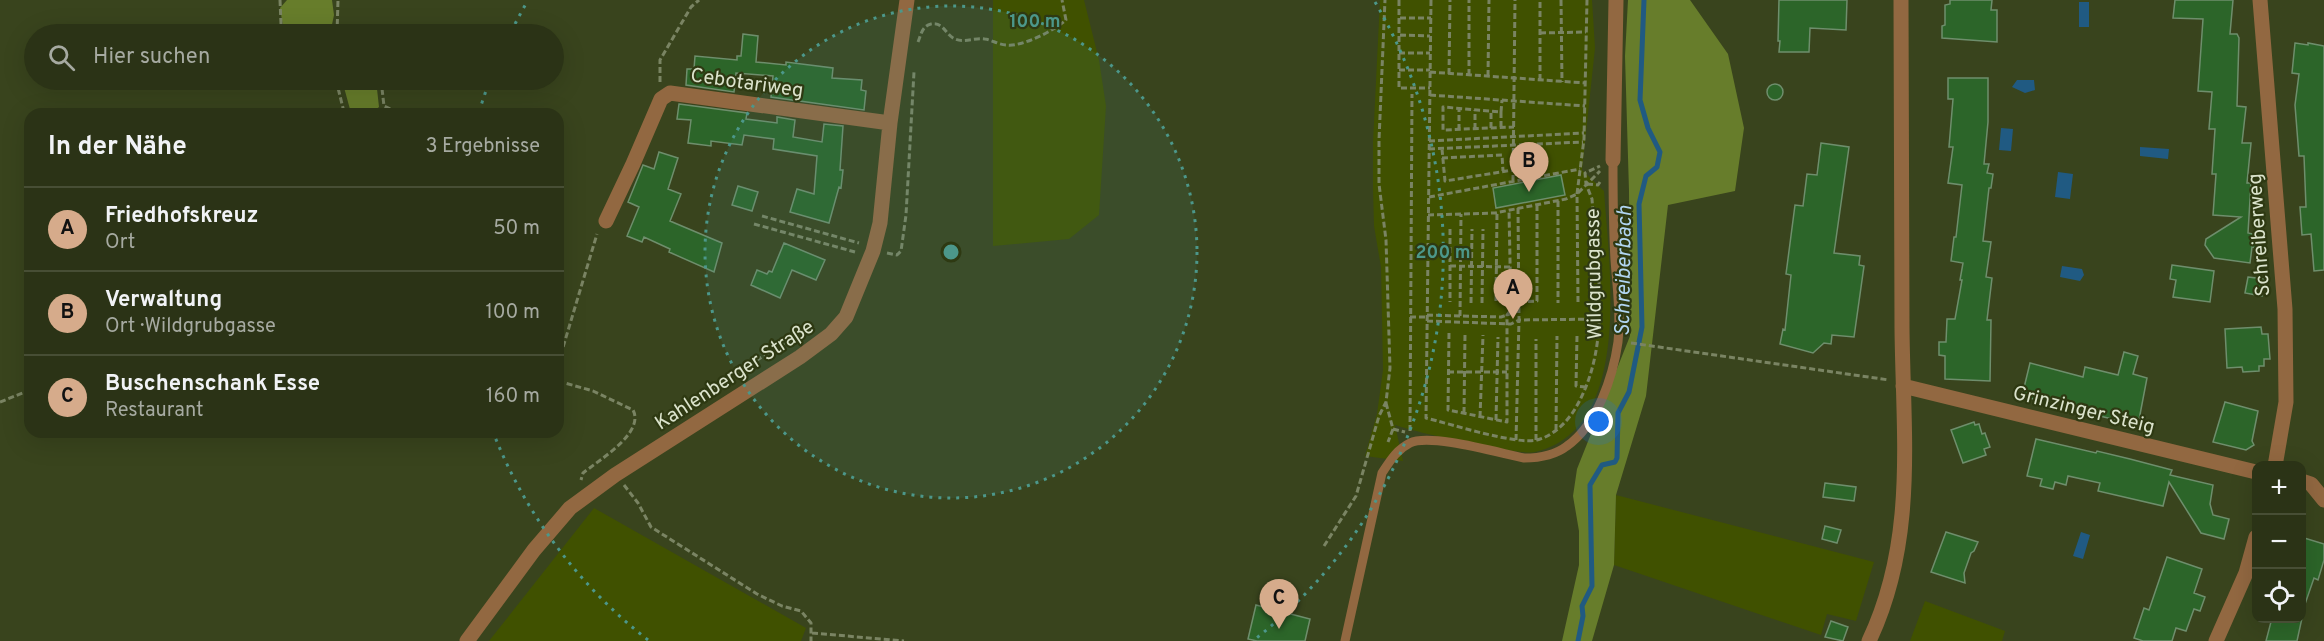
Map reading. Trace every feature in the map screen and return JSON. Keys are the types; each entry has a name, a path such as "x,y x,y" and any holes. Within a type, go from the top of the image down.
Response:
{"street":[{"name":"Kahlenberger Straße","path":"467,641 551,528 570,508 615,475 800,357 831,334 846,317 873,251 880,223 890,123 907,0"},
{"name":"Wildgrubgasse","path":"1613,159 1616,0"},
{"path":"1869,641 1889,588 1903,517 1906,444 1903,384 1901,0"},
{"name":"Schreiberweg","path":"2260,0 2287,354 2286,402 2276,461"},
{"name":"Cebotariweg","path":"606,220 661,99 666,94 890,123"},
{"name":"Grinzinger Steig","path":"1903,384 2252,471"},
{"path":"2306,482 2324,500"},
{"path":"2216,641 2246,573 2252,551"}],"lane":[{"name":"Wildgrubgasse","path":"1346,641 1382,473 1394,454 1411,442 1431,439 1524,458 1537,458 1566,447 1582,431 1598,404 1610,375 1618,342 1613,159"}],"path":[{"path":"280,0 281,24"},
{"path":"337,24 338,0"},
{"path":"666,94 659,80 660,60 691,7 699,0"},
{"path":"916,49 922,30 934,24 940,25 954,39 966,41 983,38 1008,46 1028,40 1058,28 1066,20 1062,0"},
{"path":"1324,546 1356,496 1379,416 1386,402 1390,368 1386,240 1379,184 1385,0"},
{"path":"1400,0 1399,87 1430,88"},
{"path":"1431,0 1426,418 1516,440 1536,440 1556,430 1570,418 1586,387 1596,357 1600,319 1592,199 1586,184 1585,173 1613,159"},
{"path":"1449,74 1450,0"},
{"path":"1469,0 1469,75"},
{"path":"1488,76 1489,0"},
{"path":"1514,181 1515,0"},
{"path":"1540,0 1540,80"},
{"path":"1561,0 1562,82"},
{"path":"1578,302 1577,194 1584,142 1587,0"},
{"path":"1400,18 1431,18"},
{"path":"1540,33 1586,32"},
{"path":"1400,35 1430,36"},
{"path":"1399,53 1430,53"},
{"path":"1399,70 1585,83"},
{"path":"873,251 897,255 901,251 906,215 914,71"},
{"path":"338,90 343,108"},
{"path":"382,90 384,106 388,108"},
{"path":"1393,429 1410,434 1412,94"},
{"path":"1430,95 1585,106"},
{"path":"1501,127 1502,100"},
{"path":"1502,112 1443,107 1443,130 1514,126"},
{"path":"1459,108 1459,130"},
{"path":"1475,110 1475,129"},
{"path":"1491,111 1491,128"},
{"path":"1429,141 1584,133"},
{"path":"1429,149 1584,142"},
{"path":"1442,148 1445,181 1514,170"},
{"path":"1442,158 1502,155 1503,171"},
{"path":"1428,215 1497,212 1558,201 1577,194 1613,159"},
{"path":"1429,197 1581,169"},
{"path":"1558,201 1558,303"},
{"path":"1519,302 1537,301 1537,205"},
{"path":"1516,440 1519,320 1518,208"},
{"path":"1449,333 1448,410 1507,422 1507,315 1511,310 1509,210"},
{"path":"1496,301 1497,212"},
{"path":"1460,316 1461,214"},
{"path":"762,216 859,243"},
{"path":"564,344 599,227 606,220"},
{"path":"754,224 855,252"},
{"path":"1450,229 1450,302"},
{"path":"1471,303 1472,229"},
{"path":"1482,303 1483,229"},
{"path":"1450,266 1510,267"},
{"path":"1427,318 1501,317 1519,311"},
{"path":"1410,317 1507,324 1519,320 1600,319"},
{"path":"1464,413 1465,334"},
{"path":"1480,417 1483,335"},
{"path":"1556,430 1557,336"},
{"path":"1577,336 1576,386 1586,387"},
{"path":"1496,420 1498,337"},
{"path":"1536,339 1536,440"},
{"path":"1624,343 1903,384"},
{"path":"1448,372 1507,372"},
{"path":"564,383 593,391 633,410 636,415 629,436 583,472 580,485"},
{"path":"0,402 24,392"},
{"path":"1386,402 1393,429 1388,444 1389,461"},
{"path":"615,475 638,503 651,527 757,594 782,606 801,611 811,623 811,641"},
{"path":"812,633 904,641"}],"green space":[{"path":"287,0 332,0 334,15 332,24 283,24 280,8"},
{"path":"993,0 1084,0 1099,60 1106,106 1099,215 1069,239 993,246"},
{"path":"1380,0 1592,0 1595,48 1582,170 1604,191 1609,260 1608,341 1602,379 1588,412 1567,438 1535,452 1489,447 1395,425 1403,461 1365,456 1377,414 1383,370 1381,267 1374,226 1373,189"},
{"path":"1628,0 1690,0 1728,54 1744,128 1735,191 1668,205 1646,396 1616,495 1614,565 1592,641 1562,641 1579,565 1579,531 1573,496 1577,469 1630,336 1625,56"},
{"path":"345,90 377,90 378,108 350,108"},
{"path":"1616,495 1874,562 1856,621 1827,614 1821,635 1614,565"},
{"path":"594,508 806,628 801,641 489,641"},
{"path":"1925,601 2005,631 2002,641 1910,641"}],"water":[{"path":"2079,2 2089,2 2089,27 2079,27"},
{"path":"2017,80 2034,80 2035,90 2025,93 2012,87"},
{"path":"2001,128 2013,129 2011,151 1999,150"},
{"path":"2140,147 2169,149 2168,159 2140,156"},
{"path":"2058,172 2073,174 2070,199 2055,197"},
{"path":"2062,266 2082,269 2084,275 2080,281 2060,277"},
{"path":"2081,532 2090,535 2083,559 2073,556"}],"building":[{"path":"1779,0 1847,0 1846,30 1810,28 1809,52 1779,52"},
{"path":"1950,0 1992,0 1991,10 1997,10 1997,42 1942,38 1942,26 1945,25 1945,5 1950,4"},
{"path":"2175,0 2233,0 2230,34 2237,34 2239,38 2237,106 2246,107 2242,143 2251,143 2247,183 2251,183 2248,233 2258,235 2256,248 2252,247 2250,263 2214,258 2205,245 2206,239 2241,217 2213,215 2216,174 2212,174 2215,129 2209,129 2212,92 2198,91 2203,19 2173,18"},
{"path":"743,34 758,36 756,62 786,65 786,62 833,68 832,78 862,80 861,90 866,91 864,110 771,97 773,76 736,73 734,92 686,85 687,69 694,69 695,56 737,60 737,56 741,56"},
{"path":"2295,43 2324,46 2324,270 2314,271 2311,234 2302,235 2300,207 2306,207 2304,156 2299,156 2295,105 2299,74 2292,73"},
{"path":"1948,78 1988,78 1988,122 1984,164 1989,164 1987,173 1993,174 1991,188 1989,188 1983,241 1991,242 1986,277 1992,278 1987,320 1991,320 1990,381 1945,379 1945,356 1939,355 1939,342 1946,342 1947,319 1955,319 1963,263 1951,261 1962,185 1948,183 1953,147 1949,147 1953,99 1948,99"},
{"path":"1775,84 1783,92 1775,100 1767,92"},
{"path":"679,104 747,113 746,119 777,123 777,117 795,120 793,137 822,142 824,124 843,126 841,188 839,187 829,223 790,212 797,189 814,194 817,156 773,149 774,139 744,135 742,145 711,141 711,146 688,143 691,120 677,119"},
{"path":"1821,143 1849,147 1834,253 1860,256 1859,265 1864,266 1854,337 1832,335 1831,344 1824,343 1813,353 1780,344 1783,329 1785,330 1791,275 1786,274 1795,205 1803,206 1807,174 1817,175"},
{"path":"659,152 678,158 668,189 681,194 670,221 722,243 714,272 669,252 670,249 644,237 642,242 627,236 639,207 628,202 643,165 654,169"},
{"path":"1561,175 1565,195 1496,208 1493,188"},
{"path":"738,186 758,192 752,211 732,205"},
{"path":"784,243 825,260 816,280 792,270 780,298 751,285 757,270 767,274 769,271 772,272"},
{"path":"2172,265 2214,271 2210,302 2173,297 2176,280 2170,279"},
{"path":"2248,277 2264,279 2262,296 2245,293"},
{"path":"2261,327 2262,334 2268,334 2270,359 2264,359 2264,366 2259,366 2259,371 2243,372 2242,367 2227,368 2225,329"},
{"path":"2124,352 2138,356 2133,374 2147,378 2138,425 2074,410 2075,406 2022,396 2030,363 2083,377 2085,367 2118,375"},
{"path":"2225,402 2258,411 2252,441 2254,445 2246,450 2213,442"},
{"path":"1974,422 1975,425 1979,424 1982,434 1985,433 1990,447 1984,449 1986,455 1963,463 1951,430"},
{"path":"2036,439 2130,459 2172,470 2170,475 2213,485 2210,504 2213,515 2229,519 2224,539 2201,533 2169,482 2163,506 2098,491 2100,483 2068,476 2066,485 2055,482 2053,489 2040,486 2042,479 2027,476"},
{"path":"1825,483 1856,487 1854,501 1823,497"},
{"path":"1825,526 1841,530 1837,543 1822,539"},
{"path":"1946,532 1978,542 1971,553 1964,573 1965,583 1931,572"},
{"path":"2306,539 2324,544 2324,560 2318,580 2314,578 2306,601"},
{"path":"2167,557 2202,569 2194,593 2205,597 2200,611 2194,609 2186,631 2176,628 2172,641 2143,641 2134,638 2144,608 2149,610"},
{"path":"1256,605 1310,619 1305,641 1248,639"},
{"path":"1831,621 1848,627 1843,641 1825,637"},
{"path":"2271,623 2301,623 2297,641 2266,641"}],"waterway":[{"name":"Schreiberbach","path":"1578,641 1583,616 1582,606 1592,586 1590,485 1602,465 1615,462 1617,458 1618,413 1629,392 1642,327 1639,204 1646,176 1657,167 1660,152 1648,128 1640,100 1644,0"}],"place":[{"name":"Verwaltung","path":"1529,192"},
{"name":"Friedhofskreuz","path":"1513,319"},
{"name":"Buschenschank Esse","path":"1279,629"}]}
